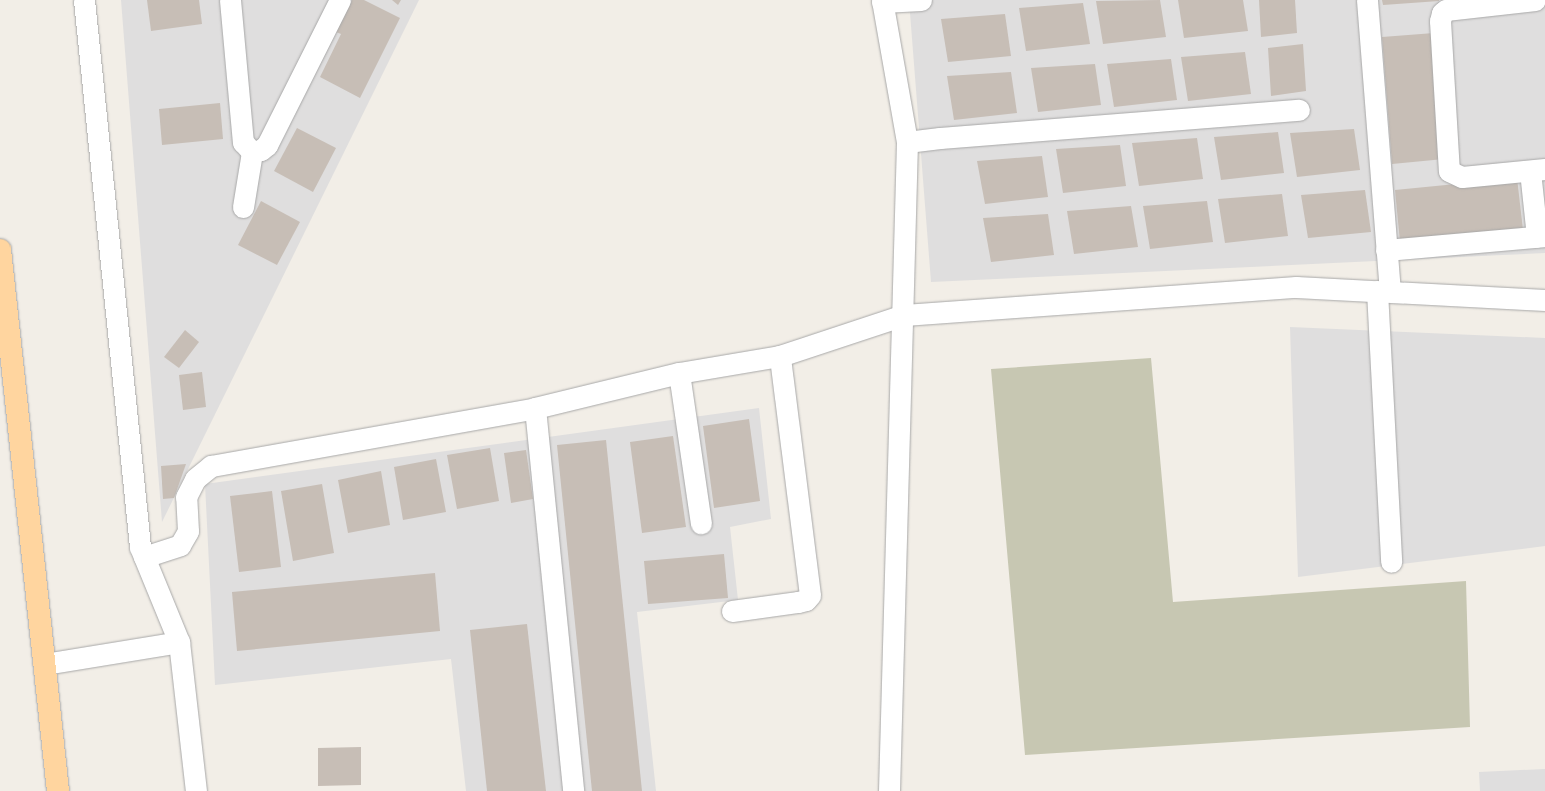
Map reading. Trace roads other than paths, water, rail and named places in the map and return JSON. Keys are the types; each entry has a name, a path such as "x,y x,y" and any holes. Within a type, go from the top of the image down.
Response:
{"main road":[{"path":"0,250 58,791"}],"street":[{"path":"84,0 140,547 179,642 196,791"},
{"path":"230,0 243,142 252,152"},
{"path":"252,152 261,150 267,145 340,0"},
{"path":"889,791 908,142 882,1 921,0"},
{"path":"1368,0 1386,250 1383,291 1391,562"},
{"path":"1386,250 1541,237 1537,170 1462,177 1449,170 1440,21 1442,13 1446,10 1536,0"},
{"path":"908,142 940,138 1298,110"},
{"path":"243,207 252,152"},
{"path":"144,557 180,545 188,531 186,496 195,479 211,466 535,408 679,373 780,356 904,315 1296,287 1545,300"},
{"path":"732,611 798,602 806,600 810,595 780,356"},
{"path":"679,373 701,523"},
{"path":"535,408 573,791"},
{"path":"45,664 179,642"}]}
